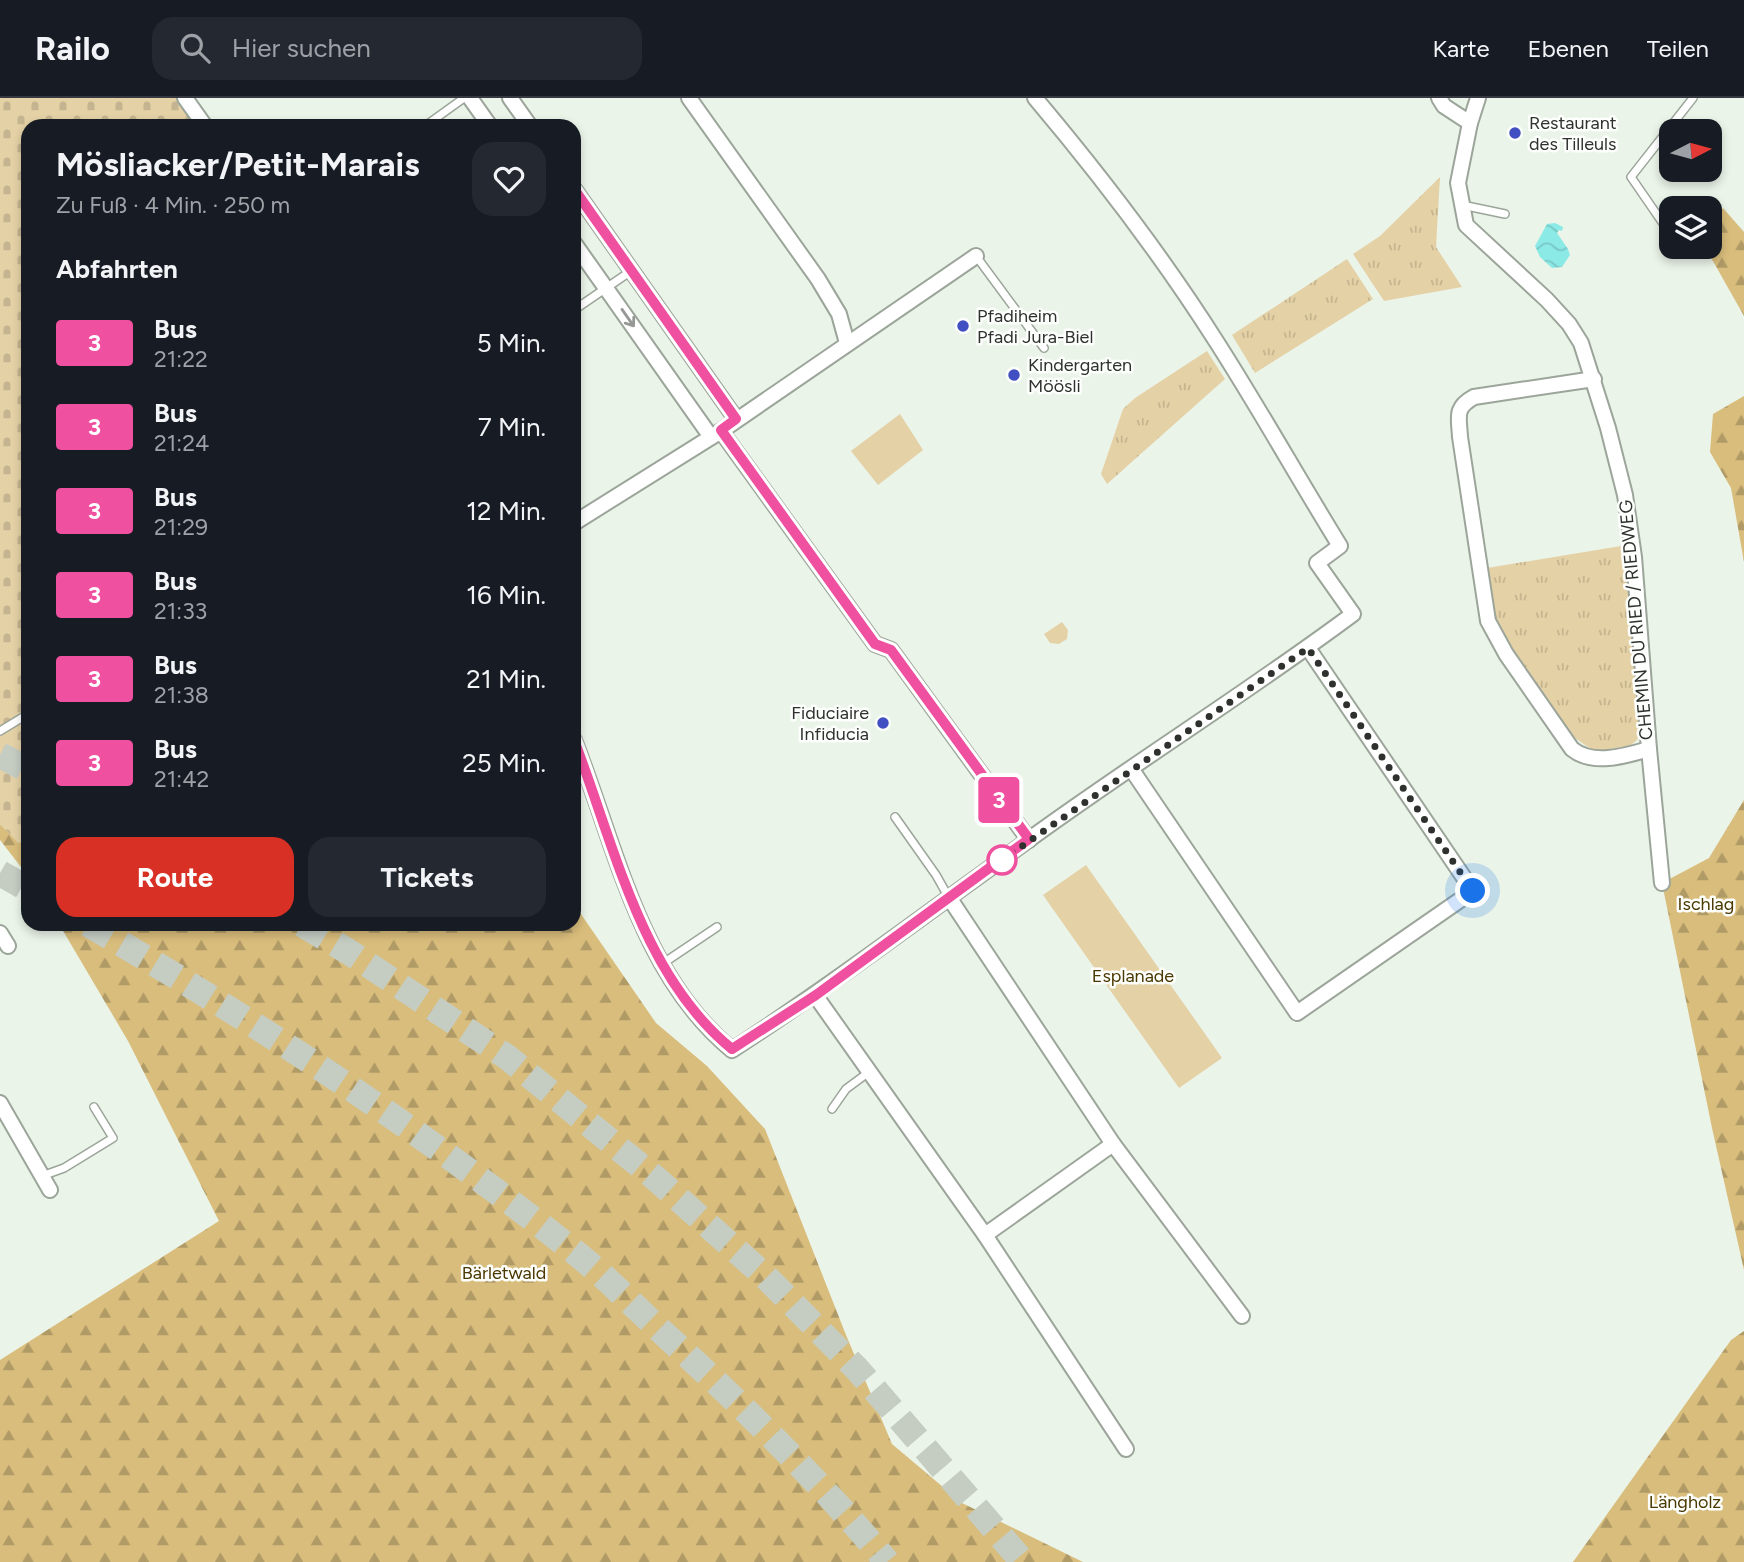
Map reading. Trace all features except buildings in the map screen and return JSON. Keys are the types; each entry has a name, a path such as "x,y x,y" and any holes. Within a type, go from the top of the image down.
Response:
{"street":[{"path":"186,98 200,119"},
{"path":"470,98 485,119"},
{"path":"510,98 525,119"},
{"path":"689,98 818,279 839,314 847,342"},
{"path":"581,758 635,911 662,964 711,1032 732,1049 816,995 1029,839 1308,648 1353,614 1317,563 1340,546 1237,375 1172,275 1093,168 1035,98"},
{"path":"1439,98 1444,106 1470,123"},
{"name":"CHEMIN DU RIED / RIEDWEG","path":"1478,98 1458,183 1466,225 1547,300 1569,324 1581,343 1594,379 1625,495 1631,532 1648,749 1662,883"},
{"path":"581,199 736,419"},
{"path":"581,253 875,644 891,650 1029,839"},
{"path":"581,519 716,433 976,256"},
{"path":"1594,379 1474,397 1463,403 1458,412 1461,448 1488,621 1506,654 1578,754 1610,758 1648,749"},
{"path":"1132,770 1297,1013 1473,891 1308,648"},
{"path":"950,899 1113,1144 1242,1316"},
{"path":"816,995 985,1234 1126,1449"},
{"path":"0,1103 5,1125 50,1190"},
{"path":"985,1234 1113,1144"}],"lane":[{"path":"435,119 464,98"},
{"path":"1659,218 1630,177 1693,98"},
{"path":"1461,205 1505,214"},
{"path":"976,256 1044,348"},
{"path":"581,305 631,271"},
{"path":"0,731 21,718"},
{"path":"895,817 950,899"},
{"path":"662,964 717,927"},
{"path":"832,1109 846,1089 869,1072"},
{"path":"42,1176 64,1168 113,1138 94,1107"}],"green space":[{"path":"0,98 185,98 200,119 21,119 21,842 18,843 0,824"},
{"path":"1440,177 1436,247 1462,287 1384,301 1353,254 1380,236"},
{"path":"1722,209 1744,232 1744,316 1712,259 1722,259"},
{"path":"1347,259 1373,299 1255,373 1232,335"},
{"path":"1207,351 1225,379 1107,484 1101,474 1123,409 1135,398"},
{"path":"1744,396 1744,562 1731,488 1710,452 1713,414"},
{"path":"900,414 923,450 878,485 851,451"},
{"path":"1627,545 1641,732 1630,746 1591,749 1572,736 1505,641 1495,618 1487,568"},
{"path":"1062,622 1068,630 1067,639 1059,644 1050,643 1044,634"},
{"name":"Ischlag","path":"1744,800 1744,1270 1662,883 1709,858"},
{"path":"0,824 18,842 21,842 21,867 0,840"},
{"name":"Esplanade","path":"1086,865 1222,1058 1179,1088 1043,895"},
{"name":"Bärletwald","path":"581,914 656,1023 707,1066 765,1129 892,1444 962,1503 1083,1562 0,1562 0,1360 219,1221 128,1041 63,931 581,931"},
{"name":"Längholz","path":"1744,1331 1744,1562 1573,1562 1731,1340"}],"water":[{"path":"1555,223 1563,227 1562,231 1557,233 1570,255 1562,267 1552,268 1540,257 1535,246 1547,224"}],"tunnel":[{"path":"0,755 21,766"},
{"path":"0,873 21,885"},
{"path":"100,931 275,1038 396,1119 571,1249 749,1414 834,1501 887,1562"},
{"path":"314,931 507,1057 654,1177 766,1277 857,1369 1023,1562"}],"bus line":[{"name":"3","path":"581,199 736,419 721,430 875,644 891,650 1029,839 816,995 732,1049 711,1032 662,964 635,911 581,758"}],"place":[{"name":"Restaurant des Tilleuls","path":"1515,133"},
{"name":"Pfadiheim Pfadi Jura-Biel","path":"963,326"},
{"name":"Kindergarten Möösli","path":"1014,375"},
{"name":"Fiduciaire Infiducia","path":"883,723"}],"route":[{"path":"1002,860 1308,648 1473,891"}]}
